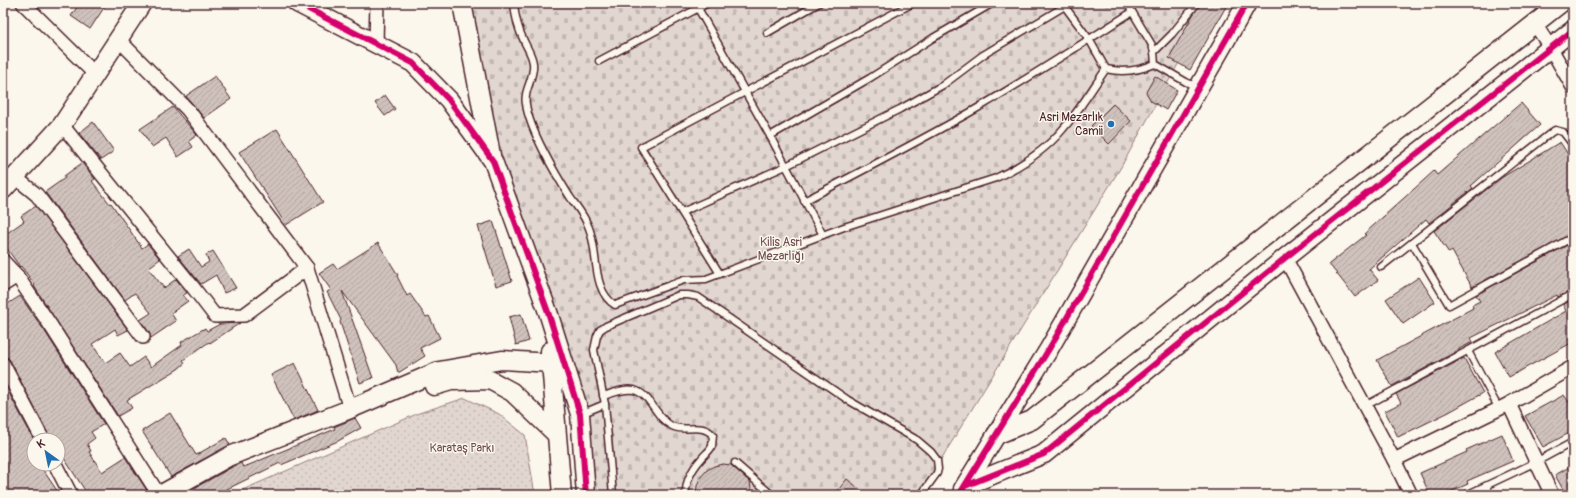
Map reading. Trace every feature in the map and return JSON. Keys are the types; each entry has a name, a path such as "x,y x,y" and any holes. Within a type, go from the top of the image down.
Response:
{"street":[{"path":"23,3 95,74"},
{"path":"3,190 62,125 142,3"},
{"path":"376,43 377,3"},
{"path":"462,3 493,161 548,312 557,362 556,434 562,495"},
{"path":"962,491 1049,349 1247,3"},
{"path":"996,435 1032,420 1561,3"},
{"path":"307,6 413,63 449,100 493,161"},
{"path":"1534,24 1550,47 1573,88"},
{"path":"962,491 1044,454 1285,258 1573,30"},
{"path":"119,40 188,110 212,139 307,268 350,409"},
{"path":"62,125 215,316 244,315 307,268"},
{"path":"15,177 37,195 143,337"},
{"path":"1285,258 1394,460 1411,495"},
{"path":"3,261 17,276 51,326 160,495 230,456 350,409 439,371 502,360 557,362"},
{"path":"3,285 17,276"},
{"path":"557,362 580,414 586,495"},
{"path":"3,364 39,432"},
{"path":"1394,460 1504,407 1573,367"},
{"path":"350,409 451,381 490,380 512,392 556,434"},
{"path":"1504,407 1536,462 1552,495"},
{"path":"59,472 70,494"}],"lane":[{"path":"514,3 517,22 532,57 534,71 525,103 544,150 590,229 595,247 600,288 603,294 615,305 684,280 706,279 823,235 977,185 1014,169 1042,149 1063,129 1106,69"},
{"path":"599,61 696,5 708,3"},
{"path":"767,33 819,3"},
{"path":"720,274 641,147 913,3"},
{"path":"770,136 870,78 933,38 993,3"},
{"path":"1127,3 1148,38 1154,52 1155,64"},
{"path":"1154,52 1172,34 1197,3"},
{"path":"682,212 786,166 900,109 943,85 982,55 1064,4 1089,39 1106,69 1122,72 1155,64 1198,88"},
{"path":"696,5 770,136 823,235"},
{"path":"804,201 932,134 977,108 1132,12"},
{"path":"1381,268 1552,132 1559,130 1563,132 1573,145"},
{"path":"1412,243 1449,305 1573,237"},
{"path":"1365,406 1573,294"},
{"path":"613,495 605,404 594,350 594,342 600,330 606,326 679,295 693,296 732,320 848,400 917,440 931,452 937,460 938,469 920,495"},
{"path":"1468,351 1504,407"},
{"path":"603,396 623,390 633,390 642,394 662,419 670,426 680,428 702,428 713,435 712,446 701,458 689,478 686,487 686,495"},
{"path":"580,414 605,404"},
{"path":"1466,495 1536,462 1573,442"},
{"path":"735,463 772,495"},
{"path":"1486,486 1490,495"},
{"path":"761,495 762,487"}],"green space":[{"name":"Kilis Asri Mezarlığı","path":"462,3 1212,3 1121,167 919,495 585,495 577,404 510,227"},
{"name":"Karataş Parkı","path":"465,398 499,414 525,435 535,495 231,495 419,413"}],"building":[{"path":"80,3 107,3 90,29 71,16"},
{"path":"1201,3 1228,3 1190,70 1169,58"},
{"path":"215,76 231,99 204,118 186,96"},
{"path":"1155,76 1177,90 1166,110 1151,101 1146,92"},
{"path":"385,95 395,109 385,116 375,103"},
{"path":"1521,103 1540,125 1471,186 1473,188 1429,223 1426,219 1369,269 1378,280 1355,297 1329,264 1366,235 1364,234 1434,171 1437,175"},
{"name":"Asri Mezarlık Camii","path":"1113,104 1131,121 1109,144 1091,126"},
{"path":"173,107 197,135 189,141 193,147 178,157 166,138 152,147 140,129"},
{"path":"93,122 114,151 101,160 79,133"},
{"path":"277,129 323,202 286,225 239,152"},
{"path":"1560,142 1573,162 1573,233 1472,287 1452,251 1449,253 1434,231 1501,178"},
{"path":"82,163 95,179 92,181 110,204 111,203 142,248 148,244 160,259 148,268 164,288 176,279 187,293 183,295 188,301 171,313 176,321 151,338 149,332 140,320 151,313 135,293 125,300 45,192 65,178 64,176"},
{"path":"36,206 128,330 118,335 115,329 92,344 105,363 120,353 130,367 144,357 151,367 182,345 181,342 205,328 207,331 220,324 240,323 183,360 185,363 178,369 127,400 132,408 118,416 34,286 35,285 3,243 3,236 24,221 21,216"},
{"path":"493,221 512,281 496,286 478,226"},
{"path":"1573,242 1573,290 1558,297 1557,295 1471,338 1473,342 1392,386 1377,360 1473,308 1472,305 1480,301 1476,295"},
{"path":"378,243 398,275 397,276 407,296 410,294 426,317 429,316 440,338 420,348 425,356 398,373 396,365 342,291 373,378 360,383 340,322 341,320 327,292 331,290 319,273 333,264 337,269"},
{"path":"189,249 201,267 209,262 206,255 213,251 236,288 224,293 216,275 201,284 178,256"},
{"path":"1419,277 1435,302 1403,324 1386,299"},
{"path":"20,296 44,330 104,424 91,432 95,438 87,444 91,451 89,452 102,472 125,457 150,495 88,495 66,461 66,432 47,432 10,360 3,356 3,307"},
{"path":"1573,299 1573,342 1509,377 1495,352 1566,311 1563,305"},
{"path":"521,314 529,341 516,345 509,317"},
{"path":"1464,358 1483,393 1449,412 1398,437 1385,411 1401,403 1396,394"},
{"path":"295,363 318,410 294,420 271,375"},
{"path":"9,393 30,432 26,432 26,472 44,472 60,495 3,495 3,397"},
{"path":"1564,395 1573,408 1573,431 1543,447 1525,416"},
{"path":"170,413 196,455 226,438 230,445 171,477 142,431"},
{"path":"355,418 361,428 338,441 281,465 280,463 215,495 182,495 234,466 241,463 243,467 249,465 335,429 334,427"},
{"path":"1502,434 1513,461 1467,481 1468,484 1443,495 1430,495 1420,473 1467,452 1466,450"},
{"path":"723,464 731,465 750,482 752,495 696,495 700,478 707,470 714,466"},
{"path":"1573,465 1573,495 1566,495 1555,475"},
{"path":"847,479 867,495 834,495"}],"cycle path":[{"path":"297,3 413,63 449,100 493,161 548,312 580,414 586,495"},
{"path":"959,495 1049,349 1247,3"},
{"path":"965,486 1044,454 1285,258 1573,30"}],"place":[{"name":"Asri Mezarlık Camii","path":"1111,124"}]}
